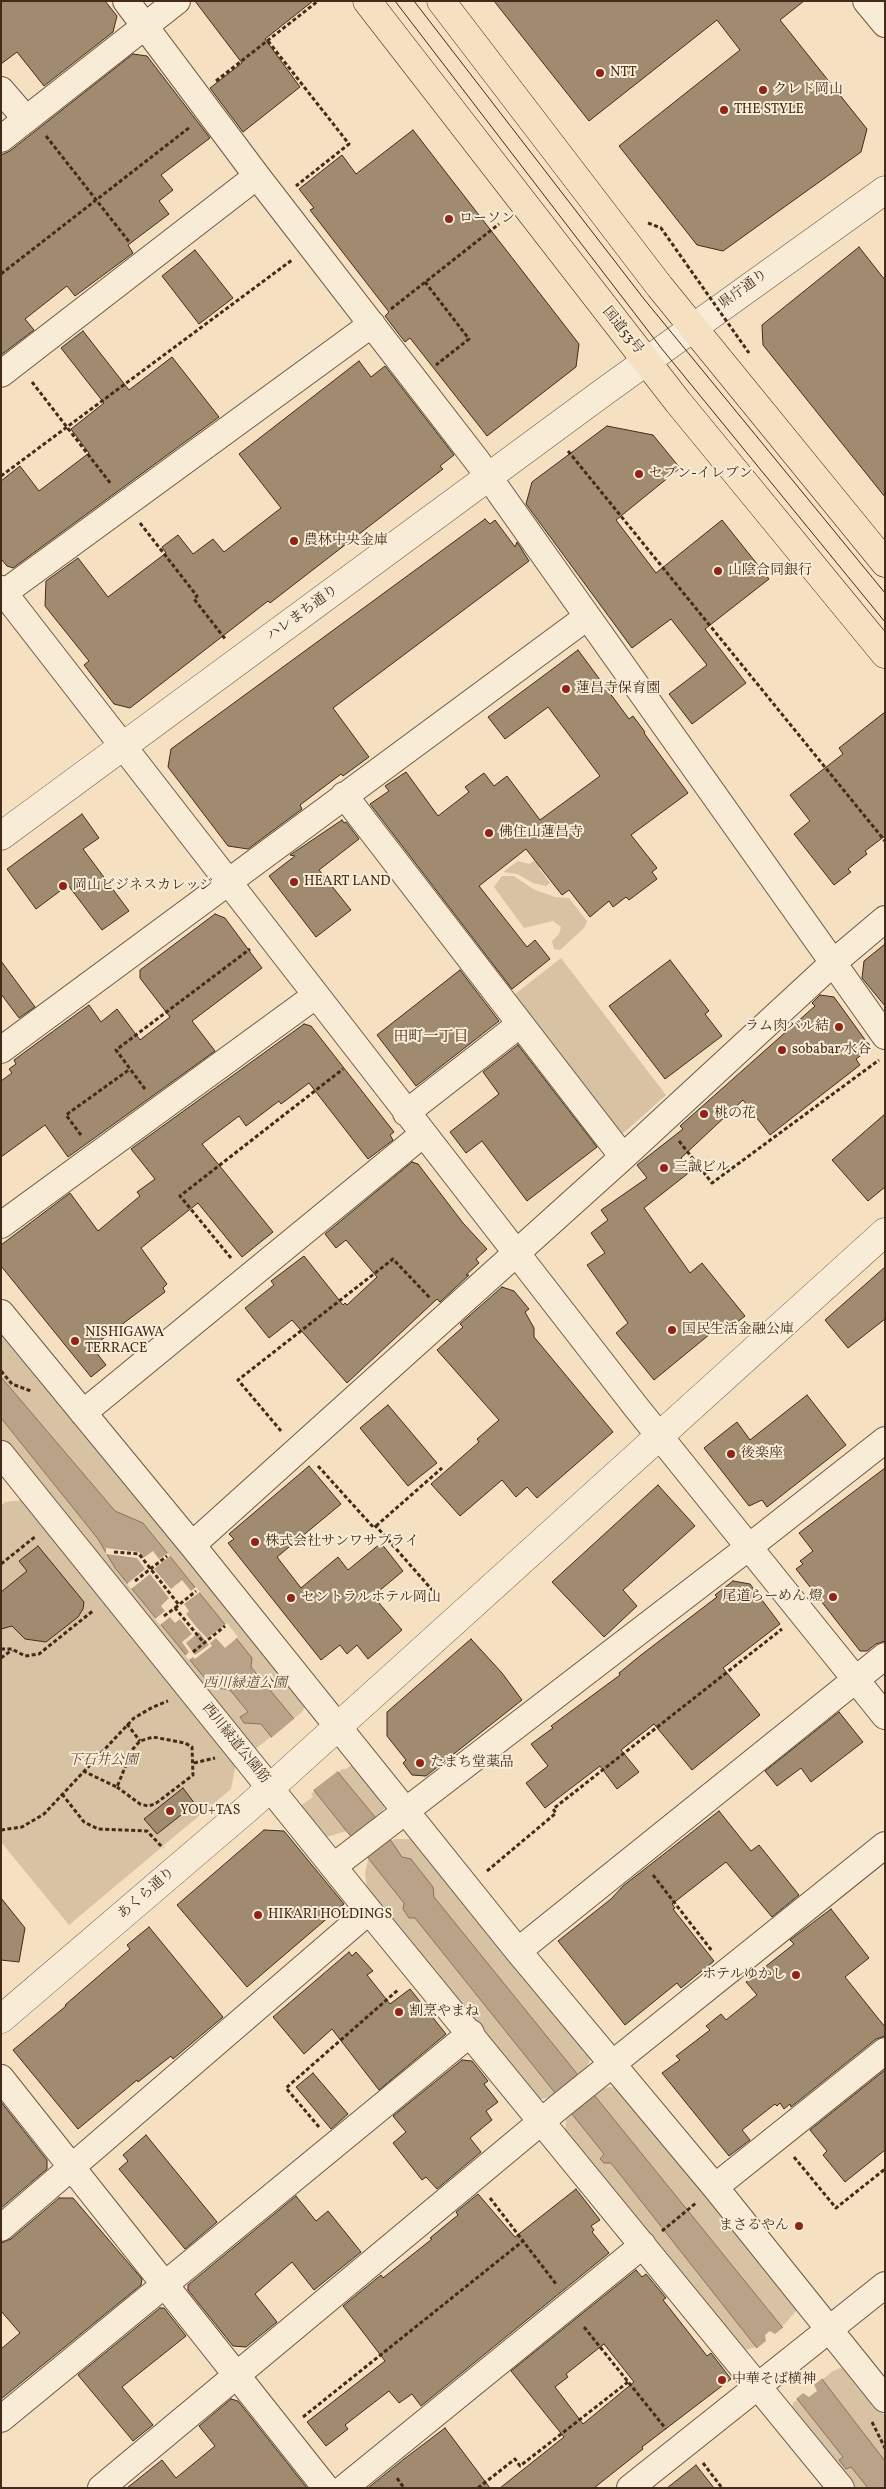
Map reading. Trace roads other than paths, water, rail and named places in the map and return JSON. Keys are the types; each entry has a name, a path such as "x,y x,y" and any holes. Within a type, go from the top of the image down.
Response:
{"highway":[{"name":"国道53号","path":"367,1 646,361 885,654"},
{"path":"441,1 693,327 885,563"}],"street":[{"path":"126,1 257,176 489,478 885,1036"},
{"path":"1,139 177,1"},
{"path":"866,1 885,24"},
{"path":"1,90 28,118"},
{"path":"9,368 257,176"},
{"name":"県庁通り","path":"605,391 885,190"},
{"path":"372,324 2,592 422,1135 885,1716"},
{"name":"ハレまち通り","path":"1,836 605,391"},
{"path":"1,1050 587,617"},
{"path":"344,796 623,1158"},
{"path":"181,1549 299,1448 517,1254 834,962 885,919"},
{"path":"1,1225 315,996"},
{"path":"406,1113 519,1025"},
{"path":"83,1413 422,1135"},
{"name":"あくら通り","path":"1,2019 270,1788 885,1232"},
{"path":"1,1313 83,1413 181,1549 338,1726 518,1951 716,2187 885,2399"},
{"path":"334,1866 885,1440"},
{"name":"西川緑道公園筋","path":"6,1470 420,1972 471,2032 551,2114 653,2238 766,2380 841,2488"},
{"path":"518,1951 885,1656"},
{"path":"101,2488 590,2082 885,1845"},
{"path":"1,2228 369,1911"},
{"path":"1,2419 471,2032"},
{"path":"716,2187 885,2051"},
{"path":"1,2078 326,2488"},
{"path":"344,2488 653,2238"},
{"path":"630,2488 885,2285"}],"tram line":[{"path":"395,1 662,349 885,622"},
{"path":"414,1 644,299 885,593"}],"place":[{"name":"NTT","path":"600,73"},
{"name":"クレド岡山","path":"763,90"},
{"name":"THE STYLE","path":"724,110"},
{"name":"ローソン","path":"449,219"},
{"name":"セブン-イレブン","path":"639,474"},
{"name":"農林中央金庫","path":"294,541"},
{"name":"山陰合同銀行","path":"718,571"},
{"name":"蓮昌寺保育園","path":"566,689"},
{"name":"佛住山蓮昌寺","path":"489,833"},
{"name":"HEART LAND","path":"294,882"},
{"name":"岡山ビジネスカレッジ","path":"63,886"},
{"name":"ラム肉バル結","path":"839,1027"},
{"name":"sobabar 水谷","path":"782,1050"},
{"name":"桃の花","path":"704,1114"},
{"name":"三誠ビル","path":"664,1168"},
{"name":"国民生活金融公庫","path":"672,1330"},
{"name":"NISHIGAWA TERRACE","path":"75,1341"},
{"name":"後楽座","path":"731,1454"},
{"name":"株式会社サンワサプライ","path":"255,1542"},
{"name":"尾道らーめん 燈","path":"833,1597"},
{"name":"セントラルホテル岡山","path":"291,1598"},
{"name":"たまち堂薬品","path":"420,1763"},
{"name":"YOU+TAS","path":"170,1811"},
{"name":"HIKARI HOLDINGS","path":"258,1915"},
{"name":"ホテルゆかし","path":"796,1975"},
{"name":"割烹やまね","path":"399,2012"},
{"name":"まさるやん","path":"799,2226"},
{"name":"中華そば横神","path":"722,2380"}],"district":[{"name":"田町一丁目","path":"431,1038"}],"park label":[{"name":"西川緑道公園","path":"245,1684"},
{"name":"下石井公園","path":"103,1761"}]}
